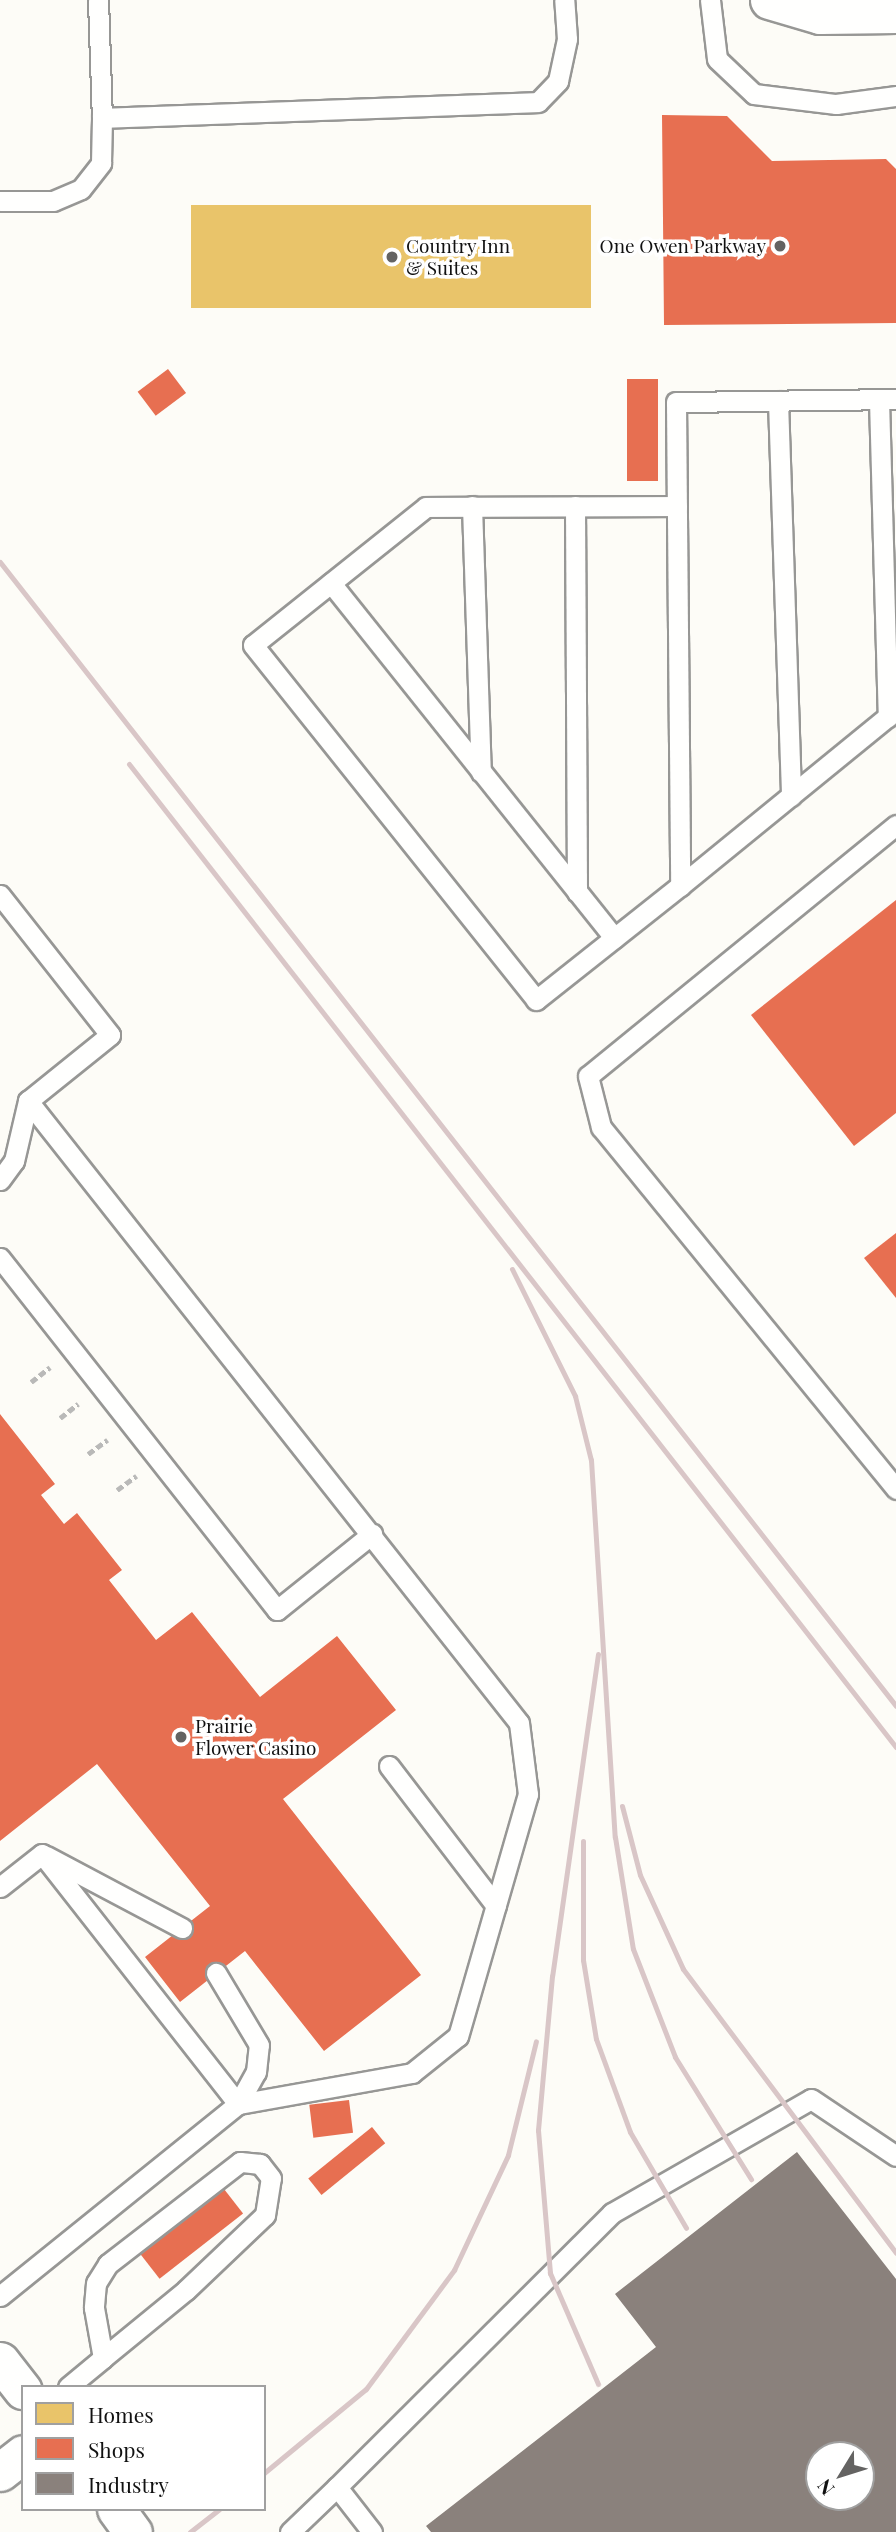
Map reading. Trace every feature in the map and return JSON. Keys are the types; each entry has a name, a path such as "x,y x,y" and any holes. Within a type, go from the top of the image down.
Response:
{"street":[{"path":"769,0 820,15 896,14"},
{"path":"0,2361 21,2387"},
{"path":"0,2472 21,2456"},
{"path":"117,2511 133,2532"}],"lane":[{"path":"0,201 53,201 81,189 101,163 98,0"},
{"path":"102,118 538,102 558,81 567,39 564,0"},
{"path":"710,0 717,59 754,94 836,104 896,96"},
{"path":"677,506 426,507 253,645 536,1000 680,886 892,713 887,400 676,402 677,506 680,886"},
{"path":"778,401 790,796"},
{"path":"472,506 481,772"},
{"path":"575,506 577,892"},
{"path":"331,583 614,938"},
{"path":"896,825 588,1076 601,1127 896,1489"},
{"path":"0,895 110,1035 28,1101 14,1161 0,1181"},
{"path":"28,1101 519,1723 528,1794 458,2036 412,2073 238,2104"},
{"path":"0,1258 277,1610 372,1534"},
{"path":"389,1766 496,1906"},
{"path":"42,1854 238,2104"},
{"path":"0,1887 42,1854"},
{"path":"42,1854 183,1928"},
{"path":"0,2296 238,2104 256,2072 259,2045 216,1973"},
{"path":"290,2532 612,2213 811,2099 896,2156"},
{"path":"70,2385 103,2358 265,2215 271,2178 260,2164 240,2162 108,2264 96,2284 94,2308 103,2358"},
{"path":"337,2487 372,2532"}],"path":[{"path":"31,1382 58,1362"},
{"path":"60,1418 86,1398"},
{"path":"88,1454 114,1434"},
{"path":"117,1490 142,1471"}],"building: Homes":[{"name":"Country Inn & Suites","path":"191,205 591,205 591,308 191,308"}],"building: Shops":[{"name":"One Owen Parkway","path":"662,115 727,116 772,161 886,159 896,169 896,323 664,325"},
{"path":"168,369 186,393 156,416 138,392"},
{"path":"627,379 658,379 658,481 627,481"},
{"path":"896,900 896,1113 854,1146 751,1015"},
{"path":"896,1233 896,1298 864,1258"},
{"name":"Prairie Flower Casino","path":"0,1414 55,1484 41,1495 64,1524 77,1513 122,1570 109,1580 156,1640 192,1612 260,1697 337,1636 396,1710 283,1799 421,1975 324,2051 245,1951 180,2002 145,1957 210,1906 97,1764 0,1841"},
{"path":"349,2100 353,2133 313,2138 309,2105"},
{"path":"372,2127 385,2143 321,2195 308,2179"},
{"path":"224,2189 243,2213 160,2279 140,2254"}],"building: Industry":[{"path":"797,2152 896,2279 896,2532 431,2532 426,2526 656,2347 615,2294"}],"railway":[{"path":"0,562 896,1706"},
{"path":"129,764 896,1747"},
{"path":"512,1269 575,1396 591,1460 615,1837 633,1949 675,2057 751,2179"},
{"path":"598,1654 552,1976 538,2130 550,2273 598,2384"},
{"path":"622,1806 640,1875 683,1969 896,2253"},
{"path":"583,1841 583,1960 596,2039 630,2132 686,2228"},
{"path":"266,2471 366,2389 454,2270 508,2155 536,2041"},
{"path":"190,2532 216,2511"}],"place":[{"name":"One Owen Parkway","path":"780,246"},
{"name":"Country Inn & Suites","path":"392,257"},
{"name":"Prairie Flower Casino","path":"181,1737"}]}
